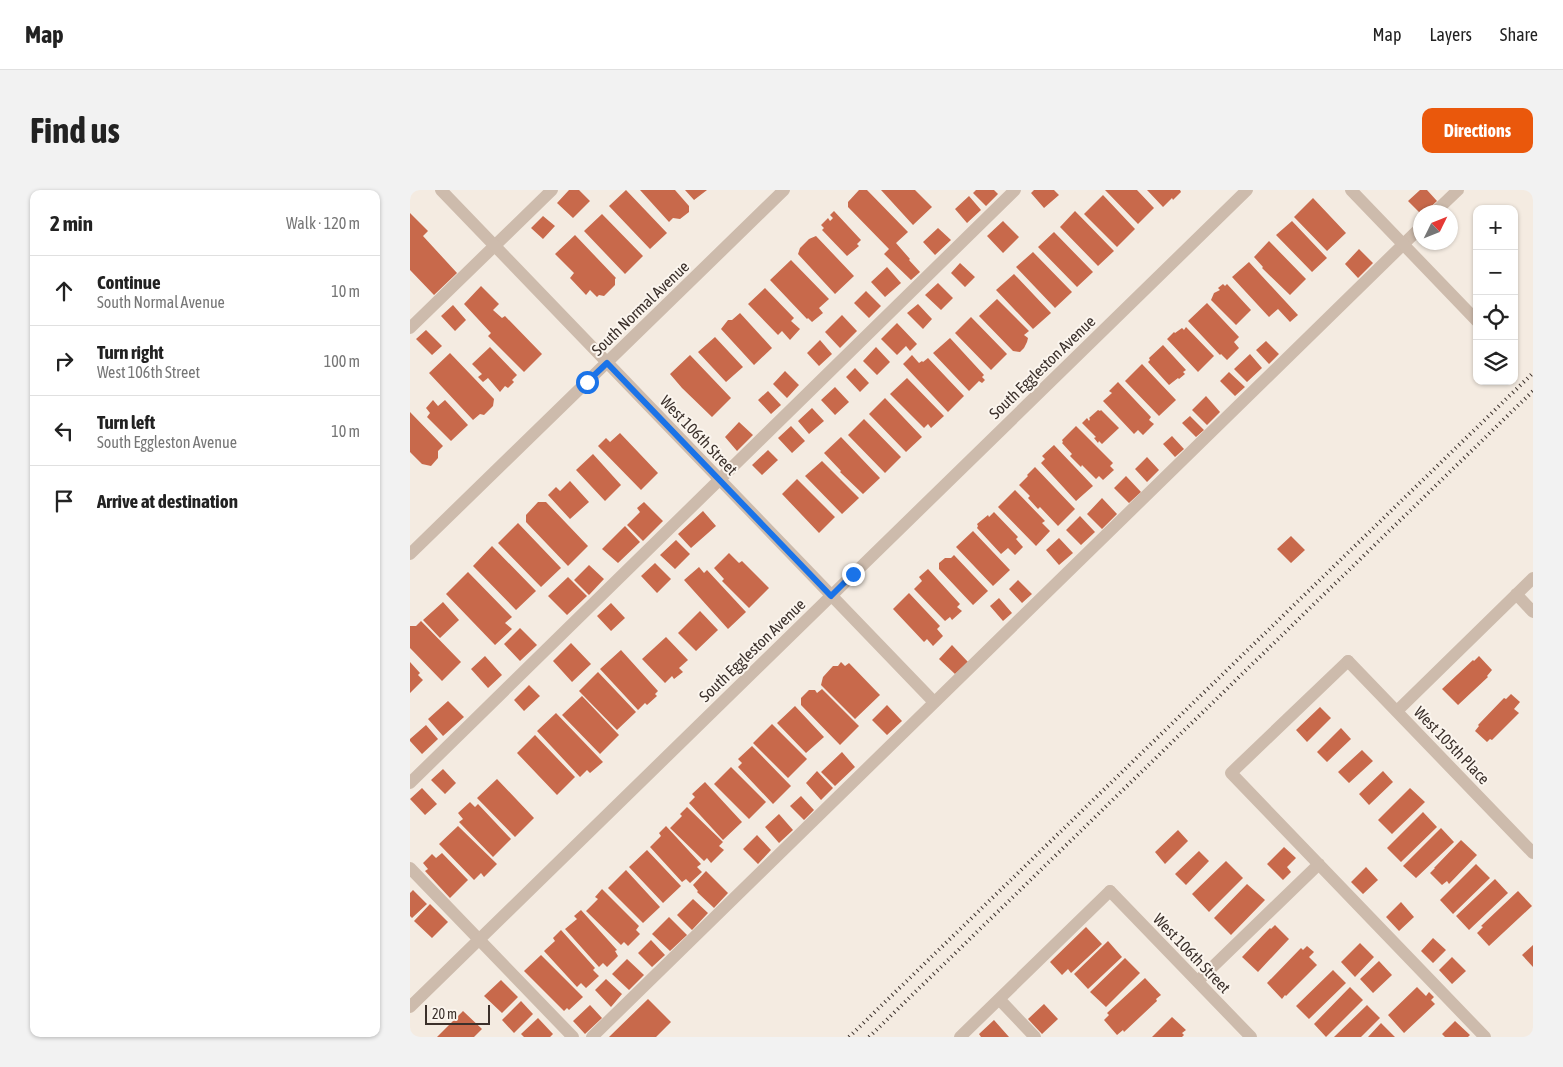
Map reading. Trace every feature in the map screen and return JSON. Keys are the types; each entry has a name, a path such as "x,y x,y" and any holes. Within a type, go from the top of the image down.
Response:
{"street":[{"name":"West 106th Street","path":"441,190 934,702"},
{"path":"410,328 552,190"},
{"name":"South Normal Avenue","path":"410,554 784,190"},
{"path":"410,783 1014,190"},
{"name":"South Eggleston Avenue","path":"410,1007 1247,190"},
{"path":"1351,190 1473,317"},
{"path":"1442,205 1458,190"},
{"path":"592,1037 1413,234"},
{"path":"1397,711 1533,578"},
{"path":"1516,594 1533,612"},
{"name":"West 105th Place","path":"1319,864 1231,773 1348,660 1533,853"},
{"path":"1198,981 1319,864 1485,1037"},
{"path":"410,868 573,1037"},
{"name":"West 106th Street","path":"999,999 1110,891 1251,1037"},
{"path":"960,1037 999,999 1035,1037"}],"building":[{"path":"569,190 579,190 590,201 573,218 557,203"},
{"path":"626,190 667,233 650,249 609,206"},
{"path":"640,190 675,190 689,206 689,212 680,219 673,218 669,222"},
{"path":"685,190 707,190 694,200"},
{"path":"859,190 867,190 908,232 896,243 920,272 911,280 884,254 889,249 848,207 848,202"},
{"path":"881,190 915,190 932,207 913,225"},
{"path":"976,190 994,190 998,194 986,206 973,193"},
{"path":"1034,190 1054,190 1059,195 1044,208 1031,193"},
{"path":"1105,190 1137,190 1154,208 1138,224"},
{"path":"1147,190 1180,190 1181,192 1163,207"},
{"path":"1420,190 1427,190 1437,201 1433,205 1413,206 1408,201"},
{"path":"1103,195 1135,229 1117,247 1084,214"},
{"path":"969,196 981,210 967,223 955,209"},
{"path":"1313,198 1346,233 1327,251 1294,217"},
{"path":"834,211 861,240 857,244 859,246 847,256 822,230 824,228 821,225 828,218 830,221 833,218 830,215"},
{"path":"1075,211 1114,251 1098,266 1060,227"},
{"path":"410,213 428,231 423,236 457,273 434,295 410,270"},
{"path":"602,214 643,256 625,274 584,231"},
{"path":"543,216 555,226 543,239 531,228"},
{"path":"1003,221 1019,237 1003,253 987,236"},
{"path":"1292,221 1327,258 1312,272 1276,235"},
{"path":"938,228 951,240 935,255 923,242"},
{"path":"1054,232 1093,272 1077,287 1038,247"},
{"path":"575,235 616,278 615,285 604,296 599,295 597,297 590,290 586,295 570,278 574,273 555,254"},
{"path":"816,236 854,276 835,294 798,254 800,248 809,239"},
{"path":"1269,241 1306,279 1290,295 1262,268 1254,257"},
{"path":"1359,249 1373,263 1358,278 1345,264"},
{"path":"1033,252 1072,292 1055,308 1016,267"},
{"path":"791,260 829,299 819,308 823,313 812,322 770,280"},
{"path":"1249,262 1298,315 1290,322 1278,309 1269,317 1232,277"},
{"path":"960,263 975,277 965,287 951,273"},
{"path":"887,267 901,283 885,297 871,282"},
{"path":"1014,274 1051,313 1033,329 996,290"},
{"path":"938,283 953,298 941,310 925,295"},
{"path":"1223,284 1225,286 1227,284 1251,310 1236,325 1211,300 1214,293 1220,290 1218,288"},
{"path":"481,286 499,304 493,310 502,318 505,316 542,354 524,372 488,336 491,333 464,304"},
{"path":"765,288 794,318 791,321 800,329 790,340 782,331 778,335 748,304"},
{"path":"866,291 881,306 869,318 854,303"},
{"path":"997,299 1029,331 1024,335 1028,338 1020,352 1013,351 979,316"},
{"path":"1207,303 1239,337 1234,342 1239,348 1227,360 1188,321"},
{"path":"918,304 932,319 923,329 907,313"},
{"path":"453,305 466,320 455,331 441,316"},
{"path":"740,313 772,348 754,365 721,329 728,320 732,320"},
{"path":"842,315 857,331 840,348 825,332"},
{"path":"971,317 1007,354 991,370 955,333"},
{"path":"897,323 917,344 910,351 906,346 897,355 881,339"},
{"path":"1186,327 1214,356 1198,372 1167,339 1174,332 1182,328 1184,330"},
{"path":"426,330 442,346 432,355 416,339"},
{"path":"715,337 743,367 726,382 698,352"},
{"path":"950,338 984,375 982,377 985,380 982,383 979,381 969,391 933,353"},
{"path":"820,340 832,354 819,366 807,353"},
{"path":"1266,341 1279,354 1269,364 1256,350"},
{"path":"1163,345 1186,370 1183,372 1185,374 1169,385 1148,362 1149,358"},
{"path":"490,347 517,375 512,380 514,382 508,388 505,386 500,392 488,378 483,382 478,377 482,374 472,364"},
{"path":"876,347 890,362 877,375 863,361"},
{"path":"450,353 494,399 493,406 484,415 480,414 473,420 429,373"},
{"path":"1250,354 1262,368 1247,382 1234,369"},
{"path":"690,355 731,398 712,417 670,374"},
{"path":"912,355 919,363 928,358 964,396 948,412 903,364"},
{"path":"1142,364 1176,400 1159,416 1125,381"},
{"path":"855,368 869,383 860,392 846,377"},
{"path":"785,371 799,385 787,398 773,384"},
{"path":"1229,372 1245,387 1235,396 1220,381"},
{"path":"907,378 944,416 931,428 928,424 924,428 890,394"},
{"path":"1118,382 1151,417 1149,420 1154,424 1143,435 1138,430 1134,434 1103,401 1112,393 1109,391"},
{"path":"835,387 849,402 835,415 821,400"},
{"path":"768,391 781,405 771,414 758,400"},
{"path":"1206,396 1220,412 1207,425 1192,410"},
{"path":"885,398 922,437 906,452 869,414"},
{"path":"433,400 438,406 445,400 468,425 451,441 427,417 430,413 426,408"},
{"path":"812,408 824,421 809,434 798,421"},
{"path":"1098,410 1101,410 1119,428 1102,444 1099,441 1098,443 1094,438 1096,437 1082,423 1087,418 1089,421 1089,418"},
{"path":"410,412 443,446 438,451 438,458 431,466 422,464 410,452"},
{"path":"1190,416 1204,430 1196,437 1182,423"},
{"path":"864,419 901,457 885,473 848,435"},
{"path":"739,422 753,435 737,451 725,437"},
{"path":"791,426 805,441 792,453 778,438"},
{"path":"1076,426 1113,463 1110,466 1114,470 1103,480 1099,476 1096,479 1082,465 1081,467 1070,456 1072,454 1062,443 1062,440"},
{"path":"620,433 658,473 641,490 598,446 606,438 610,442"},
{"path":"1172,436 1184,449 1175,457 1163,444"},
{"path":"841,437 880,478 863,494 840,472 824,453"},
{"path":"1054,445 1093,486 1076,501 1041,463 1045,459 1042,456"},
{"path":"768,450 778,460 762,475 752,465"},
{"path":"593,454 621,485 605,501 576,470"},
{"path":"1147,457 1159,470 1147,482 1135,469"},
{"path":"822,461 859,498 842,514 805,476"},
{"path":"1035,467 1075,509 1058,526 1040,507 1038,509 1028,498 1030,496 1019,485"},
{"path":"1126,476 1141,492 1129,503 1114,488"},
{"path":"797,479 835,517 819,533 782,494"},
{"path":"570,481 589,502 570,519 548,495 556,487 560,491"},
{"path":"1015,490 1045,521 1042,523 1050,531 1036,546 998,507"},
{"path":"1102,498 1117,514 1102,529 1087,514"},
{"path":"538,502 546,502 588,546 568,566 526,522 526,515"},
{"path":"644,502 663,521 643,541 627,525 640,512 637,508"},
{"path":"703,511 716,526 691,548 678,534"},
{"path":"994,512 1018,537 1016,539 1023,547 1015,555 1008,548 1001,554 977,528 977,524"},
{"path":"1080,516 1095,532 1081,545 1066,530"},
{"path":"518,523 561,568 541,587 498,543"},
{"path":"625,526 640,542 618,563 602,549"},
{"path":"973,531 1010,570 993,586 956,547"},
{"path":"1291,536 1305,550 1291,563 1277,549"},
{"path":"1059,538 1073,553 1059,565 1046,550"},
{"path":"676,540 690,554 675,569 660,555"},
{"path":"492,546 536,591 516,610 473,566"},
{"path":"729,553 739,563 742,561 769,588 749,608 722,581 724,579 714,568"},
{"path":"954,555 988,591 973,605 939,569 939,563 945,558 951,558"},
{"path":"655,563 671,579 657,593 641,576"},
{"path":"589,565 604,579 589,595 574,580"},
{"path":"699,567 704,573 707,570 746,612 728,629 684,580"},
{"path":"928,569 960,604 957,607 962,611 952,620 950,617 945,621 914,589 922,581 919,577"},
{"path":"468,572 512,617 505,623 512,629 495,645 446,594"},
{"path":"568,577 587,596 567,615 548,596"},
{"path":"1018,580 1032,594 1022,603 1009,589"},
{"path":"909,593 940,626 937,629 943,636 933,646 927,639 924,642 893,609"},
{"path":"999,598 1012,613 1003,621 990,606"},
{"path":"443,602 459,620 440,638 423,620"},
{"path":"611,603 625,618 611,631 597,616"},
{"path":"700,611 718,630 696,651 678,633"},
{"path":"421,621 461,662 442,681 410,648 410,626 416,626"},
{"path":"520,628 537,645 520,661 504,644"},
{"path":"666,637 688,660 679,668 683,672 674,679 672,676 665,683 642,659"},
{"path":"571,643 591,664 572,682 553,661"},
{"path":"952,645 968,662 955,674 939,659"},
{"path":"621,650 658,691 655,694 657,696 638,710 600,669"},
{"path":"485,656 502,675 488,688 471,669"},
{"path":"1479,656 1492,670 1488,677 1458,705 1442,689"},
{"path":"410,662 420,673 418,675 423,680 410,693"},
{"path":"841,662 845,666 849,663 880,695 855,719 821,685 823,677 833,666 838,666"},
{"path":"598,672 636,712 617,730 579,691"},
{"path":"529,685 540,696 524,711 514,700"},
{"path":"822,689 859,726 840,745 801,705 801,698 809,690 815,690 817,693"},
{"path":"1511,694 1520,702 1514,709 1519,713 1492,740 1490,739 1487,742 1475,731 1478,725 1504,698 1506,699"},
{"path":"582,696 619,735 600,754 562,715"},
{"path":"448,701 464,717 443,736 428,719"},
{"path":"887,705 902,721 887,735 872,720"},
{"path":"795,706 824,737 806,753 777,723"},
{"path":"1320,707 1331,718 1307,742 1296,730"},
{"path":"556,713 603,762 590,773 587,770 580,777 537,731"},
{"path":"772,724 807,759 788,778 753,743"},
{"path":"426,725 438,739 422,754 410,739"},
{"path":"1341,728 1351,739 1327,762 1317,752"},
{"path":"535,735 575,777 557,795 517,753"},
{"path":"752,746 791,786 773,804 738,767 742,763 738,759"},
{"path":"1362,750 1373,761 1349,783 1338,772"},
{"path":"842,752 855,767 835,786 821,772"},
{"path":"731,767 766,802 749,819 714,784"},
{"path":"443,769 456,783 445,794 431,780"},
{"path":"817,771 833,788 821,800 806,783"},
{"path":"1383,771 1393,782 1369,805 1359,794"},
{"path":"497,779 534,818 515,837 477,798"},
{"path":"705,782 742,822 723,840 689,803 695,797 692,794"},
{"path":"422,788 437,804 425,815 410,799"},
{"path":"1410,788 1425,802 1392,834 1378,820"},
{"path":"801,796 814,810 804,820 790,806"},
{"path":"470,802 475,807 478,804 511,839 493,857 459,822 463,819 458,813"},
{"path":"687,807 723,842 719,846 724,850 711,863 707,858 704,861 670,828 682,816 680,814"},
{"path":"1423,812 1437,827 1401,862 1387,848"},
{"path":"779,814 793,830 779,843 765,827"},
{"path":"458,826 497,864 484,877 481,873 474,880 439,844"},
{"path":"666,826 701,864 697,867 702,872 690,883 686,879 682,882 650,847 661,836 659,833"},
{"path":"1441,828 1454,842 1416,878 1403,866"},
{"path":"1178,830 1188,841 1165,864 1155,852"},
{"path":"757,835 771,850 758,864 743,849"},
{"path":"1461,840 1477,855 1449,884 1447,881 1442,885 1430,873"},
{"path":"1284,847 1296,858 1287,867 1291,872 1283,880 1267,864"},
{"path":"647,850 681,886 663,903 629,867"},
{"path":"1199,851 1209,861 1186,885 1175,874"},
{"path":"442,853 468,880 450,898 425,871 428,869 423,863 432,854 436,858"},
{"path":"1226,861 1243,878 1209,912 1192,894"},
{"path":"1476,864 1490,878 1453,914 1440,900"},
{"path":"1366,867 1378,880 1363,894 1351,882"},
{"path":"626,870 660,907 643,923 608,888"},
{"path":"706,871 728,893 714,908 697,892 693,885"},
{"path":"1495,879 1508,893 1469,930 1456,916"},
{"path":"1247,884 1265,900 1231,935 1214,918"},
{"path":"602,889 639,926 636,930 640,934 628,946 624,942 621,945 586,911 598,899 595,897"},
{"path":"413,890 427,904 412,918 410,916 410,893"},
{"path":"1518,891 1532,906 1489,946 1477,933 1483,927 1481,926"},
{"path":"693,899 708,913 692,930 677,915"},
{"path":"1401,902 1414,917 1399,931 1386,917"},
{"path":"430,904 448,922 432,938 414,921"},
{"path":"581,910 617,950 615,951 618,956 607,967 603,963 599,967 565,929 577,919 574,916"},
{"path":"669,917 687,935 670,951 652,934"},
{"path":"1275,925 1289,939 1258,972 1242,957"},
{"path":"1086,927 1102,944 1071,973 1068,969 1062,975 1050,962"},
{"path":"561,930 595,968 593,970 599,976 586,988 581,983 577,987 544,951 555,941 553,938"},
{"path":"1433,938 1446,950 1433,963 1421,951"},
{"path":"651,940 665,955 652,967 638,953"},
{"path":"1108,941 1122,957 1088,989 1074,974"},
{"path":"1360,943 1374,957 1355,977 1341,962"},
{"path":"1533,945 1533,967 1522,955"},
{"path":"1307,946 1314,952 1309,957 1317,965 1282,999 1267,983 1301,948 1303,950"},
{"path":"541,955 583,997 569,1010 567,1008 564,1011 524,971"},
{"path":"1452,957 1466,971 1452,984 1439,970"},
{"path":"1125,958 1140,973 1106,1007 1090,992"},
{"path":"627,959 644,975 629,990 612,974"},
{"path":"1379,961 1392,975 1373,993 1360,979"},
{"path":"1333,970 1346,983 1309,1019 1296,1006"},
{"path":"1145,978 1161,995 1124,1032 1123,1030 1117,1035 1104,1020 1109,1015 1107,1013"},
{"path":"606,979 622,994 611,1007 595,990"},
{"path":"501,980 518,997 502,1013 484,996"},
{"path":"1350,987 1363,1000 1326,1037 1314,1024"},
{"path":"1417,987 1426,996 1429,992 1434,997 1431,1000 1435,1004 1404,1033 1388,1015"},
{"path":"648,999 671,1022 656,1037 609,1037"},
{"path":"521,1001 533,1014 514,1033 502,1020"},
{"path":"1044,1004 1058,1019 1042,1034 1028,1019"},
{"path":"590,1005 602,1018 585,1034 573,1021"},
{"path":"1367,1005 1380,1018 1361,1037 1334,1037"},
{"path":"463,1011 482,1029 474,1037 437,1037"},
{"path":"1172,1017 1186,1030 1182,1033 1184,1035 1182,1037 1152,1037"},
{"path":"538,1018 553,1034 550,1037 524,1037 521,1034"},
{"path":"994,1020 1009,1037 981,1037 979,1034"},
{"path":"1455,1021 1470,1035 1468,1037 1445,1037 1442,1034"},
{"path":"1381,1023 1395,1037 1368,1037"}],"railway":[{"path":"849,1037 1533,373"},
{"path":"869,1037 1533,391"}],"route":[{"path":"587,382 607,363 831,596 853,574"}]}
